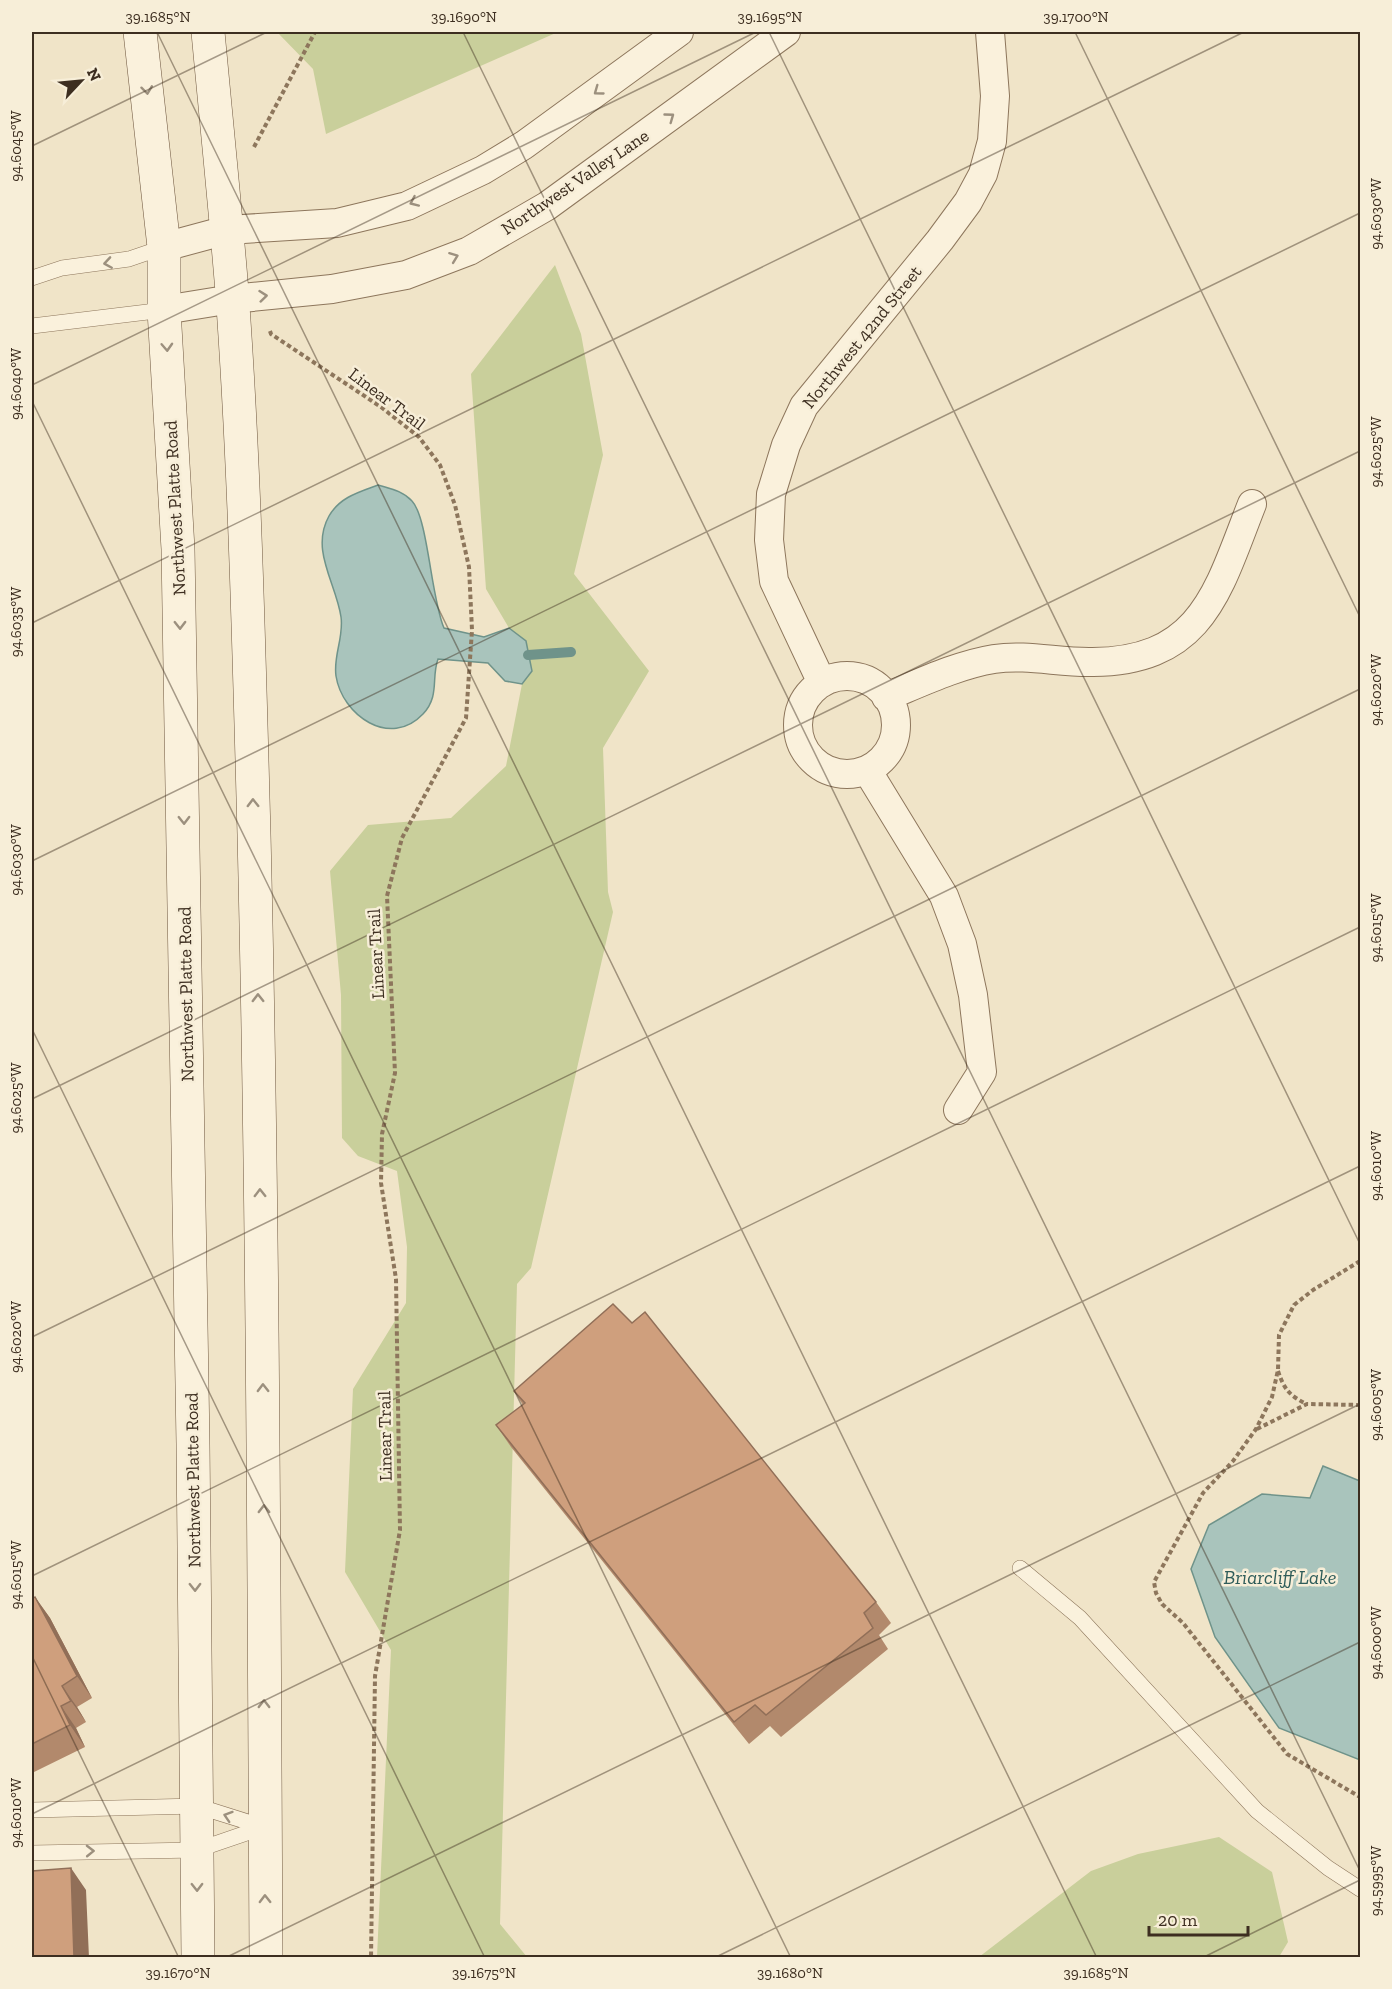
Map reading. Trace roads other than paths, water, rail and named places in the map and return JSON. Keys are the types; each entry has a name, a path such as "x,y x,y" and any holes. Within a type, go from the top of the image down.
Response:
{"main road":[{"name":"Northwest Platte Road","path":"140,32 164,247 164,310 179,561 198,1958"},
{"path":"208,32 227,230 244,502 258,988 264,1447 266,1958"}],"street":[{"path":"164,247 227,230 338,223 407,206 483,170 524,145 679,32"},
{"name":"Northwest Valley Lane","path":"164,310 232,299 332,289 406,275 469,251 547,206 786,32"},
{"name":"Northwest 42nd Street","path":"822,683 774,581 769,540 771,494 786,445 804,406 940,240 968,202 983,174 992,141 995,96 990,32"},
{"path":"886,697 945,674 993,659 1042,657 1102,662 1132,659 1172,644 1202,616 1219,588 1252,504"},
{"path":"850,676 876,686 886,697 893,709 896,724 894,738 888,751 867,770 851,774 835,773 820,766 807,755 800,740 798,724 801,707 809,693 822,683 835,677 850,676"},
{"path":"867,770 944,896 962,944 973,995 982,1071 958,1110"}],"lane":[{"path":"32,278 62,268 129,259 164,247"},
{"path":"32,326 164,310"},
{"path":"1020,1568 1080,1618 1257,1811 1328,1868 1360,1889"},
{"path":"32,1810 197,1806 264,1827"},
{"path":"32,1853 197,1850 264,1827"}],"water":[{"path":"378,485 405,495 417,510 426,541 444,628 484,637 509,628 526,641 532,671 522,684 505,681 488,663 438,659 432,700 423,714 410,724 396,728 383,728 369,723 347,703 340,690 335,669 341,617 323,554 322,541 329,516 339,504 350,496"},
{"name":"Briarcliff Lake","path":"1323,1466 1360,1481 1360,1760 1279,1728 1215,1637 1191,1569 1209,1525 1262,1494 1310,1498"}],"waterway":[{"path":"528,655 571,652"}]}
